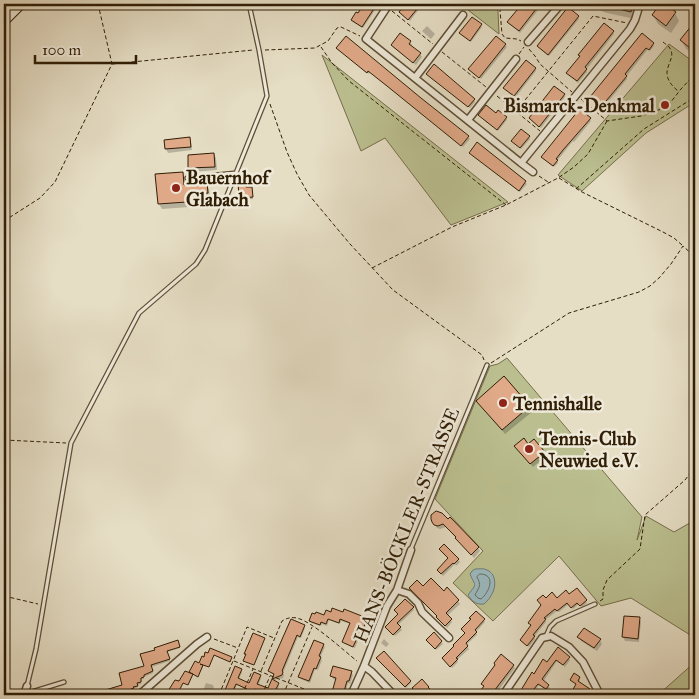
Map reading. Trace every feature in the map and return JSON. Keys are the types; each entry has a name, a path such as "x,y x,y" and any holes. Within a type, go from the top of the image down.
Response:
{"main road":[{"path":"4,20 21,4"}],"street":[{"path":"528,42 561,4"},
{"path":"521,163 633,24 640,4"},
{"path":"388,6 366,39 533,172"},
{"path":"415,78 463,15"},
{"path":"468,120 516,59"},
{"name":"HANS-BÖCKLER-STRASSE","path":"351,695 386,606 397,590 410,550"},
{"path":"397,590 414,598 422,612 449,638"},
{"path":"503,695 542,638 546,636 551,636 569,648 583,662 598,691 598,695"},
{"path":"139,695 207,637"},
{"path":"364,666 394,695"},
{"path":"24,695 27,686"}],"lane":[{"path":"27,686 44,605 72,443 139,313 196,264 205,250 267,96 249,4"},
{"path":"187,178 236,173"},
{"name":"HANS-BÖCKLER-STRASSE","path":"410,550 487,365"},
{"path":"546,636 550,627 556,621 595,604"},
{"path":"24,695 64,682"}],"path":[{"path":"4,221 40,198 55,182 112,64 98,4"},
{"path":"388,6 545,135"},
{"path":"516,111 593,16 633,24"},
{"path":"112,64 259,50 315,48 328,41 337,28 341,27 366,39"},
{"path":"516,59 528,42"},
{"path":"663,42 671,48 672,56 667,70 668,79 679,91"},
{"path":"321,46 349,81 506,205"},
{"path":"267,96 286,152 309,194 350,244 393,290 482,355 487,365 569,313 639,292 650,286 671,264 683,246"},
{"path":"576,189 644,129 695,97"},
{"path":"668,107 671,112"},
{"path":"372,268 452,227 506,205 558,178 588,154 607,121"},
{"path":"533,172 549,183"},
{"path":"558,178 576,189 674,238 695,256"},
{"path":"4,440 72,443"},
{"path":"595,604 603,598 603,590 607,580 640,549 645,515 685,480 695,467"},
{"path":"4,596 44,605"},
{"path":"261,672 282,621 288,618 297,618 313,626 364,666"},
{"path":"284,695 313,626"},
{"path":"219,695 247,627 275,638"},
{"path":"207,637 239,648"},
{"path":"233,661 319,695"},
{"path":"242,695 253,669"},
{"path":"262,695 270,676"},
{"path":"302,695 304,689"}],"green space":[{"path":"472,4 491,4 498,11 499,34 468,10"},
{"path":"669,44 695,63 695,102 646,133 582,191 558,175"},
{"path":"322,55 508,202 451,225 385,138 361,151"},
{"path":"507,358 642,517 637,540 646,516 674,532 695,520 695,638 631,598 601,606 559,556 493,621 453,583 483,551 435,499 490,366 498,364"},
{"path":"695,662 695,695 658,695"}],"water":[{"path":"475,569 488,570 493,575 495,583 493,591 484,604 475,602 468,595 474,586 470,574"}],"building":[{"path":"364,4 377,4 362,27 351,20"},
{"path":"405,4 410,4 417,9 408,20 399,12"},
{"path":"522,4 540,4 519,31 507,22"},
{"path":"606,4 633,4 631,12 606,6"},
{"path":"660,4 665,4 676,12 666,26 652,15"},
{"path":"568,7 579,16 548,55 537,46"},
{"path":"472,17 482,24 470,41 459,33"},
{"path":"604,23 614,31 585,67 587,69 577,81 566,73"},
{"path":"692,25 695,28 695,52 680,40"},
{"path":"400,33 411,41 409,44 421,53 413,63 391,45"},
{"path":"642,33 654,43 649,50 646,48 625,74 627,76 601,107 590,97"},
{"path":"346,36 469,136 461,146 368,71 367,73 336,48"},
{"path":"496,36 506,44 479,78 468,69"},
{"path":"526,60 536,68 514,96 503,88"},
{"path":"434,64 475,99 468,107 426,74"},
{"path":"554,86 565,94 539,127 529,118"},
{"path":"486,105 496,113 498,110 507,117 497,130 478,115"},
{"path":"582,106 588,111 586,114 591,118 563,150 553,166 541,157"},
{"path":"521,129 530,136 520,148 511,141"},
{"path":"190,137 191,147 165,149 164,140"},
{"path":"477,142 526,181 519,191 469,153"},
{"path":"214,153 215,167 188,168 188,155"},
{"name":"Bauernhof Glabach","path":"183,172 184,185 207,183 208,193 186,195 187,202 158,204 155,174"},
{"path":"246,181 246,187 252,187 253,197 239,198 238,182"},
{"name":"Tennishalle","path":"504,376 530,406 502,430 476,401"},
{"name":"Tennis-Club Neuwied e.V.","path":"524,438 528,444 534,439 545,452 530,464 514,446"},
{"path":"436,511 442,513 448,519 450,517 479,547 471,555 443,524 434,525 431,515"},
{"path":"444,544 459,559 441,574 437,570 448,558 439,549"},
{"path":"431,578 444,591 447,587 459,600 446,613 452,619 445,626 409,588 417,580 423,586"},
{"path":"577,588 587,600 580,606 577,603 571,608 567,603 557,611 555,609 544,618 546,619 527,646 520,640 531,625 528,623 541,605 537,600 543,595 546,598 552,592 557,598 566,590 569,594"},
{"path":"405,599 414,607 397,623 401,627 393,635 385,627 398,614 394,610"},
{"path":"332,608 343,612 344,609 372,620 370,626 365,624 360,637 358,636 353,647 342,642 350,623 340,619 339,623 328,619 326,624 321,622 320,625 309,621 312,613 315,614 316,612 324,615 326,610 331,612"},
{"path":"476,611 485,619 475,630 477,632 466,643 468,646 450,667 442,658 465,633 461,629"},
{"path":"624,616 640,617 638,639 622,637"},
{"path":"291,619 305,625 300,637 297,635 282,675 272,679 274,674 268,671"},
{"path":"584,628 601,639 594,648 577,637"},
{"path":"434,632 442,641 435,649 426,640"},
{"path":"253,633 265,638 254,665 243,661"},
{"path":"178,640 180,647 167,651 170,659 151,665 153,671 141,678 141,682 137,683 138,686 131,689 132,692 121,695 92,695 122,685 119,673 144,666 140,654"},
{"path":"314,640 324,644 319,656 321,657 309,681 298,677"},
{"path":"558,647 570,657 563,665 556,660 542,679 549,685 546,689 538,684 529,695 518,695 532,672 534,674 543,659 547,662"},
{"path":"210,648 232,657 230,662 214,655 209,667 203,665 198,677 189,672 195,661 199,663 202,656 204,657 205,652 208,653"},
{"path":"384,651 411,681 405,687 376,658"},
{"path":"501,654 514,665 491,695 477,695 484,686 481,684"},
{"path":"235,666 242,669 238,678 249,683 254,672 261,675 257,684 268,688 272,679 279,683 275,691 284,695 265,695 255,689 253,695 244,695 247,689 236,684 231,695 223,695"},
{"path":"333,666 352,671 343,695 332,692 336,678 330,676"},
{"path":"185,671 193,674 188,685 183,683 177,695 168,691 175,680 179,681"},
{"path":"574,673 580,677 578,681 590,689 586,695 570,695 576,684 570,680"},
{"path":"422,679 435,695 419,695 412,688"}],"place":[{"name":"Bismarck-Denkmal","path":"665,105"},
{"name":"Bauernhof Glabach","path":"176,188"},
{"name":"Tennishalle","path":"503,403"},
{"name":"Tennis-Club Neuwied e.V.","path":"529,449"}]}
